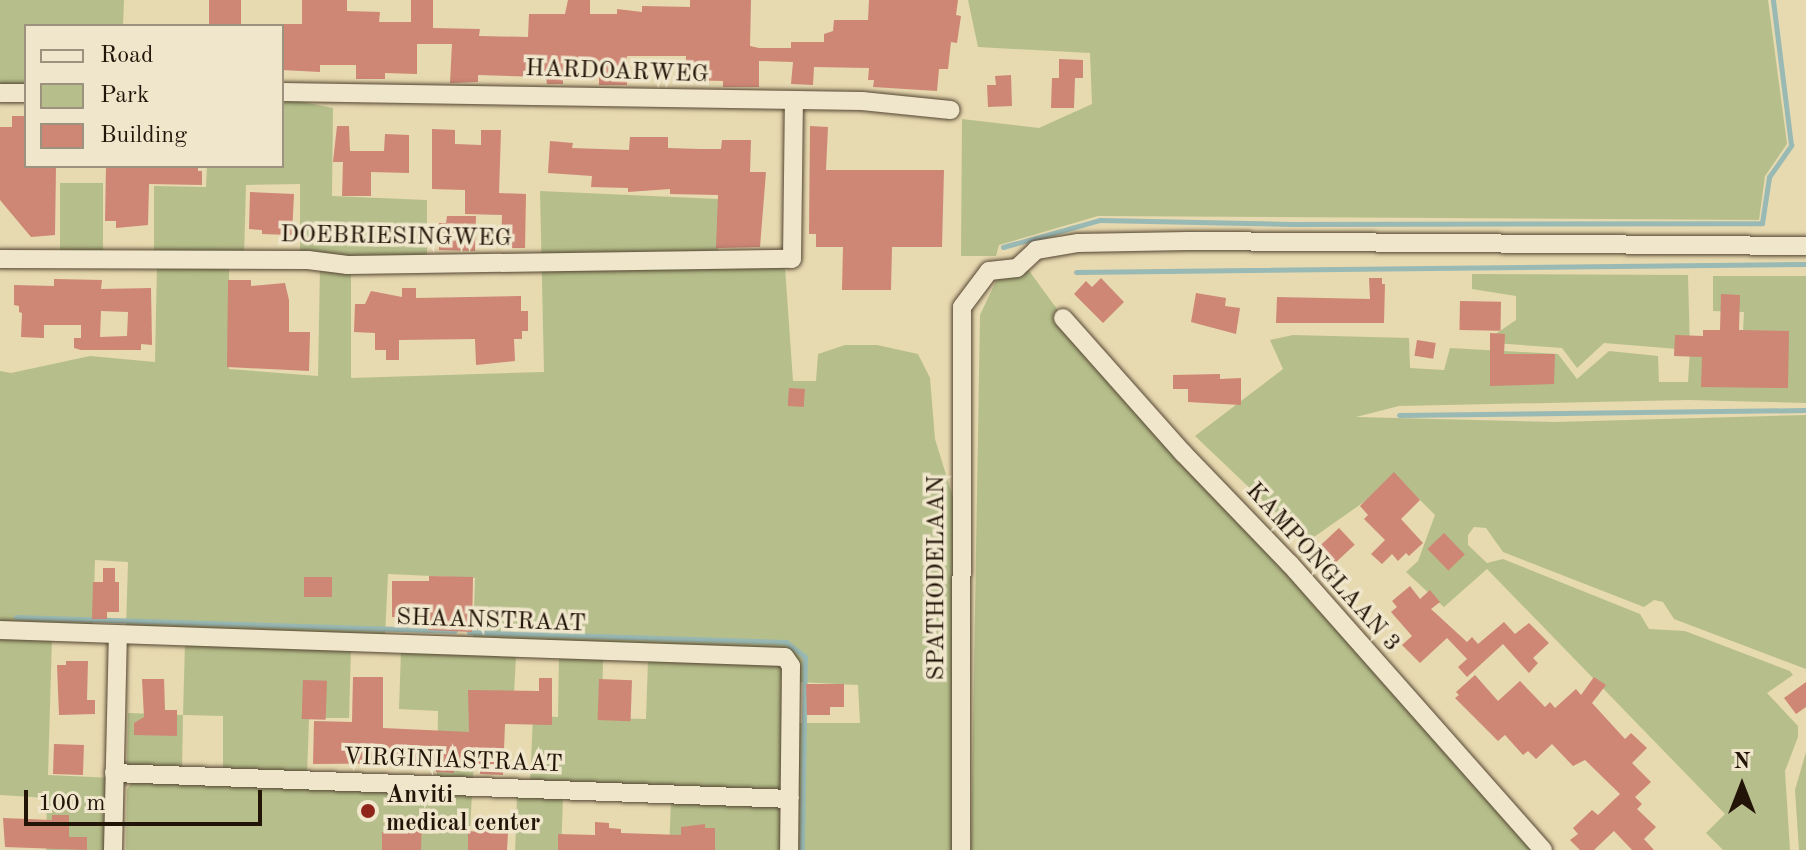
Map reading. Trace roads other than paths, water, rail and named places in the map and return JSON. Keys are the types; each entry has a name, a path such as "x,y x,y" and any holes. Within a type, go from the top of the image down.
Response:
{"street":[{"name":"HARDOARWEG","path":"284,92 916,104 951,110"},
{"path":"0,93 24,93"},
{"name":"DOEBRIESINGWEG","path":"0,259 308,260 348,265 792,259 794,101"},
{"name":"SPATHODELAAN","path":"961,850 962,307 989,271 1017,268 1036,250 1078,243 1188,241 1806,246"},
{"name":"KAMPONGLAAN 3","path":"1063,318 1183,453 1290,564 1543,850"},
{"name":"SHAANSTRAAT","path":"0,630 785,657 791,666 789,850"},
{"path":"113,850 118,635"},
{"name":"VIRGINIASTRAAT","path":"114,773 790,799"}],"waterway":[{"path":"1003,247 1100,220 1292,224 1762,223 1769,177 1791,145 1773,0"},
{"path":"1076,272 1806,264"},
{"path":"1399,415 1806,410"},
{"path":"16,617 455,631"},
{"path":"469,632 786,642 805,657 802,850"}],"place":[{"name":"Anviti medical center","path":"368,811"}]}
